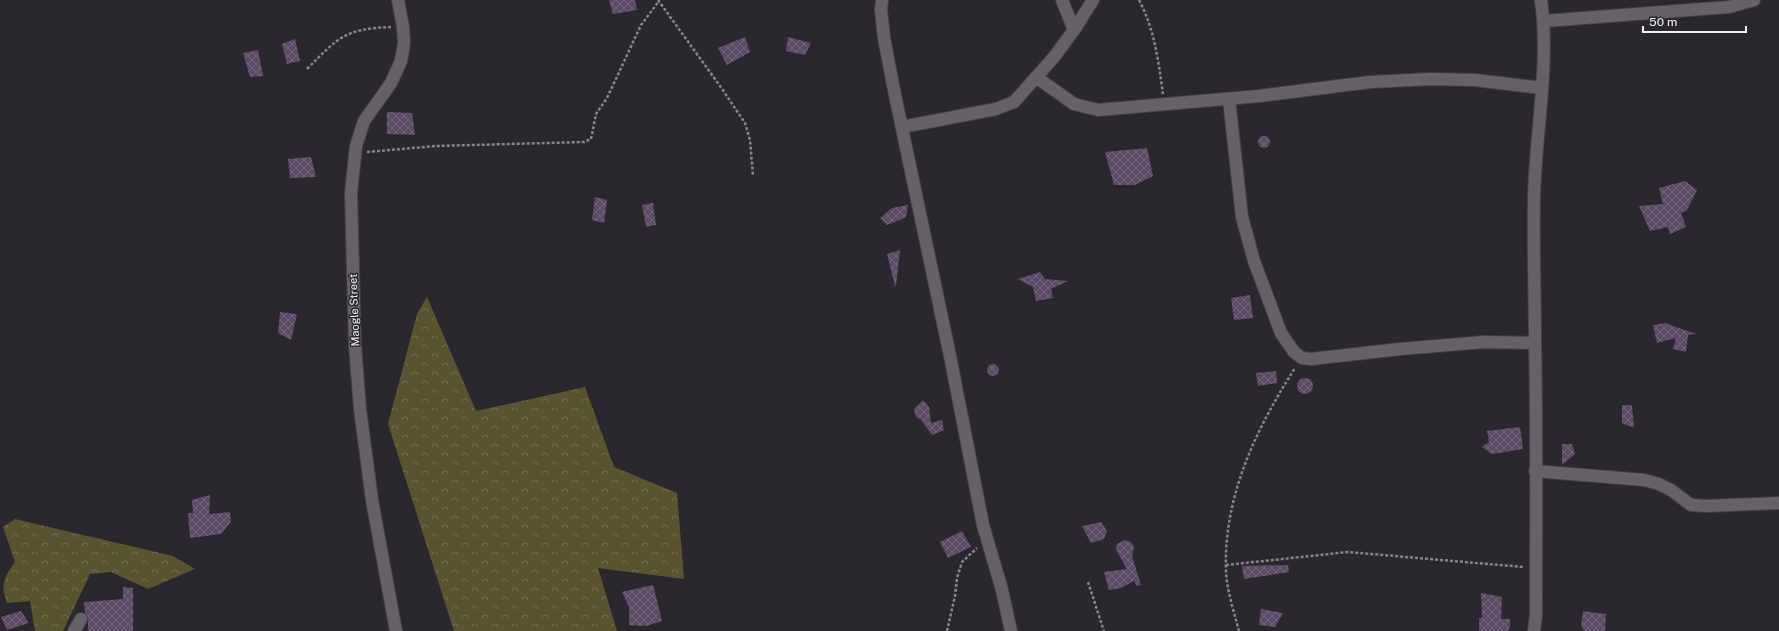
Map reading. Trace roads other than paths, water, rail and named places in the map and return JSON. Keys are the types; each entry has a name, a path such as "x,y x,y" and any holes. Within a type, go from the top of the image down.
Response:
{"street":[{"name":"Maogle Street","path":"396,631 372,500 360,409 355,345 351,194 355,154 364,121 391,83 401,61 404,43 403,27 398,0"},
{"path":"882,0 881,10 884,38 902,127 988,540 1011,631"},
{"path":"1062,0 1074,30"},
{"path":"902,127 996,109 1014,102 1074,30 1093,0"},
{"path":"1534,631 1536,615 1536,343 1533,276 1534,195 1542,88 1544,21 1541,0"},
{"path":"1544,21 1729,7 1754,0"},
{"path":"1036,77 1074,104 1098,110 1165,106 1370,82 1431,79 1475,80 1542,88"},
{"path":"1229,99 1242,217 1254,261 1281,333 1294,352 1302,358 1311,359 1400,348 1484,342 1536,343"},
{"path":"1535,472 1644,480 1671,490 1691,505 1706,506 1779,503"},
{"path":"74,631 81,618"}]}
